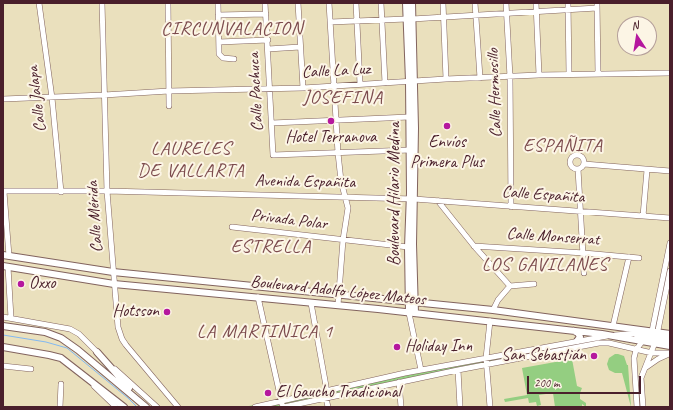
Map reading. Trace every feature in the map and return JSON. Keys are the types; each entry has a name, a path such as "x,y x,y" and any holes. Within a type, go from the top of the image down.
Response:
{"main road":[{"name":"Boulevard Hilario Medina","path":"406,3 409,19 411,81 413,250 412,314"},
{"name":"Boulevard Hilario Medina","path":"409,19 412,3"},
{"name":"Boulevard Hilario Medina","path":"411,81 409,117 412,199 408,247 412,301"},
{"name":"Boulevard Adolfo López Mateos","path":"6,256 113,272 412,301 613,326 654,336 670,346"},
{"name":"Boulevard Adolfo López Mateos","path":"5,267 114,284 490,321 573,330 642,340 654,336 670,334"},
{"path":"156,288 157,277"},
{"path":"3,326 45,332 61,338 78,350 147,407"},
{"path":"573,330 578,333 580,337 577,342"},
{"path":"636,334 670,340"},
{"path":"3,347 61,358 124,407"},
{"path":"97,352 109,367 147,407"}],"street":[{"name":"Calle Jalapa","path":"39,3 52,98 61,192"},
{"name":"Calle Mérida","path":"102,3 107,191 118,327 122,339 178,407"},
{"path":"168,3 169,106"},
{"path":"218,3 220,56 223,58 234,59"},
{"name":"Calle Pachuca","path":"265,3 273,155 338,153"},
{"path":"298,3 303,88"},
{"path":"329,3 338,153 341,181 348,208 343,240 338,305"},
{"path":"356,3 360,84"},
{"path":"382,3 386,83"},
{"path":"443,3 446,79"},
{"path":"475,3 480,78"},
{"name":"Calle Hermosillo","path":"506,3 510,77 511,207"},
{"path":"536,3 539,75"},
{"path":"568,3 569,74"},
{"path":"330,22 444,17 568,9 597,5 598,74"},
{"path":"218,16 266,14"},
{"path":"219,42 268,40"},
{"path":"268,48 300,47"},
{"name":"Calle La Luz","path":"3,99 104,96 169,91 303,88 539,75 670,73"},
{"path":"272,123 409,117"},
{"path":"338,153 410,150"},
{"path":"578,169 574,168 571,164 573,157 582,157 584,164"},
{"path":"578,169 584,164 670,171"},
{"path":"578,169 584,273"},
{"path":"643,216 647,170"},
{"name":"Avenida Españita","path":"4,192 107,191 412,199"},
{"path":"4,192 6,256"},
{"name":"Calle Españita","path":"412,199 670,218"},
{"path":"438,201 474,246 510,286"},
{"name":"Privada Polar","path":"232,227 408,247"},
{"path":"643,407 642,378 644,369 652,353 654,336 667,274 670,243"},
{"name":"Calle Monserrat","path":"474,246 639,258"},
{"path":"613,326 629,257"},
{"path":"5,267 11,318"},
{"path":"654,336 668,293 667,274"},
{"path":"493,310 498,300 510,286 534,284"},
{"path":"258,297 283,405"},
{"path":"311,303 327,391 326,398 328,407"},
{"path":"412,314 414,341 421,370"},
{"path":"3,317 70,329 79,334 157,407"},
{"path":"490,321 486,358 490,407"},
{"path":"283,405 327,391 421,370 612,335 636,334"},
{"path":"637,407 634,358 636,350 642,340 654,336"},
{"path":"256,407 283,405 326,398 486,364 599,344 609,343 652,353 670,353"},
{"path":"644,369 670,353"},
{"path":"3,366 31,369"},
{"path":"458,370 460,407"},
{"path":"88,380 116,407"},
{"path":"399,382 401,407"},
{"path":"60,407 61,384"}],"green space":[{"path":"567,345 399,382 331,394 273,407 244,407 377,380"},
{"path":"615,354 624,356 628,365 631,407 622,373 615,373 609,370 607,364 609,358"},
{"path":"572,359 577,386 582,388 580,399 586,403 586,407 582,404 582,407 555,407 553,393 539,395 541,405 537,406 536,402 529,403 528,398 505,402 504,399 527,395 522,368"}],"waterway":[{"path":"3,335 46,342 67,348 137,407"}],"place":[{"name":"Hotel Terranova","path":"331,121"},
{"name":"Envíos Primera Plus","path":"447,126"},
{"name":"Oxxo","path":"21,284"},
{"name":"Hotsson","path":"167,312"},
{"name":"Holiday Inn","path":"397,347"},
{"name":"San Sebastián","path":"594,356"},
{"name":"El Gaucho Tradicional","path":"268,393"}],"district":[{"name":"CIRCUNVALACION","path":"232,29"},
{"name":"JOSEFINA","path":"343,98"},
{"name":"ESPAÑITA","path":"563,146"},
{"name":"LAURELES DE VALLARTA","path":"191,160"},
{"name":"ESTRELLA","path":"271,247"},
{"name":"LOS GAVILANES","path":"545,265"},
{"name":"LA MARTINICA 1","path":"265,332"}]}
